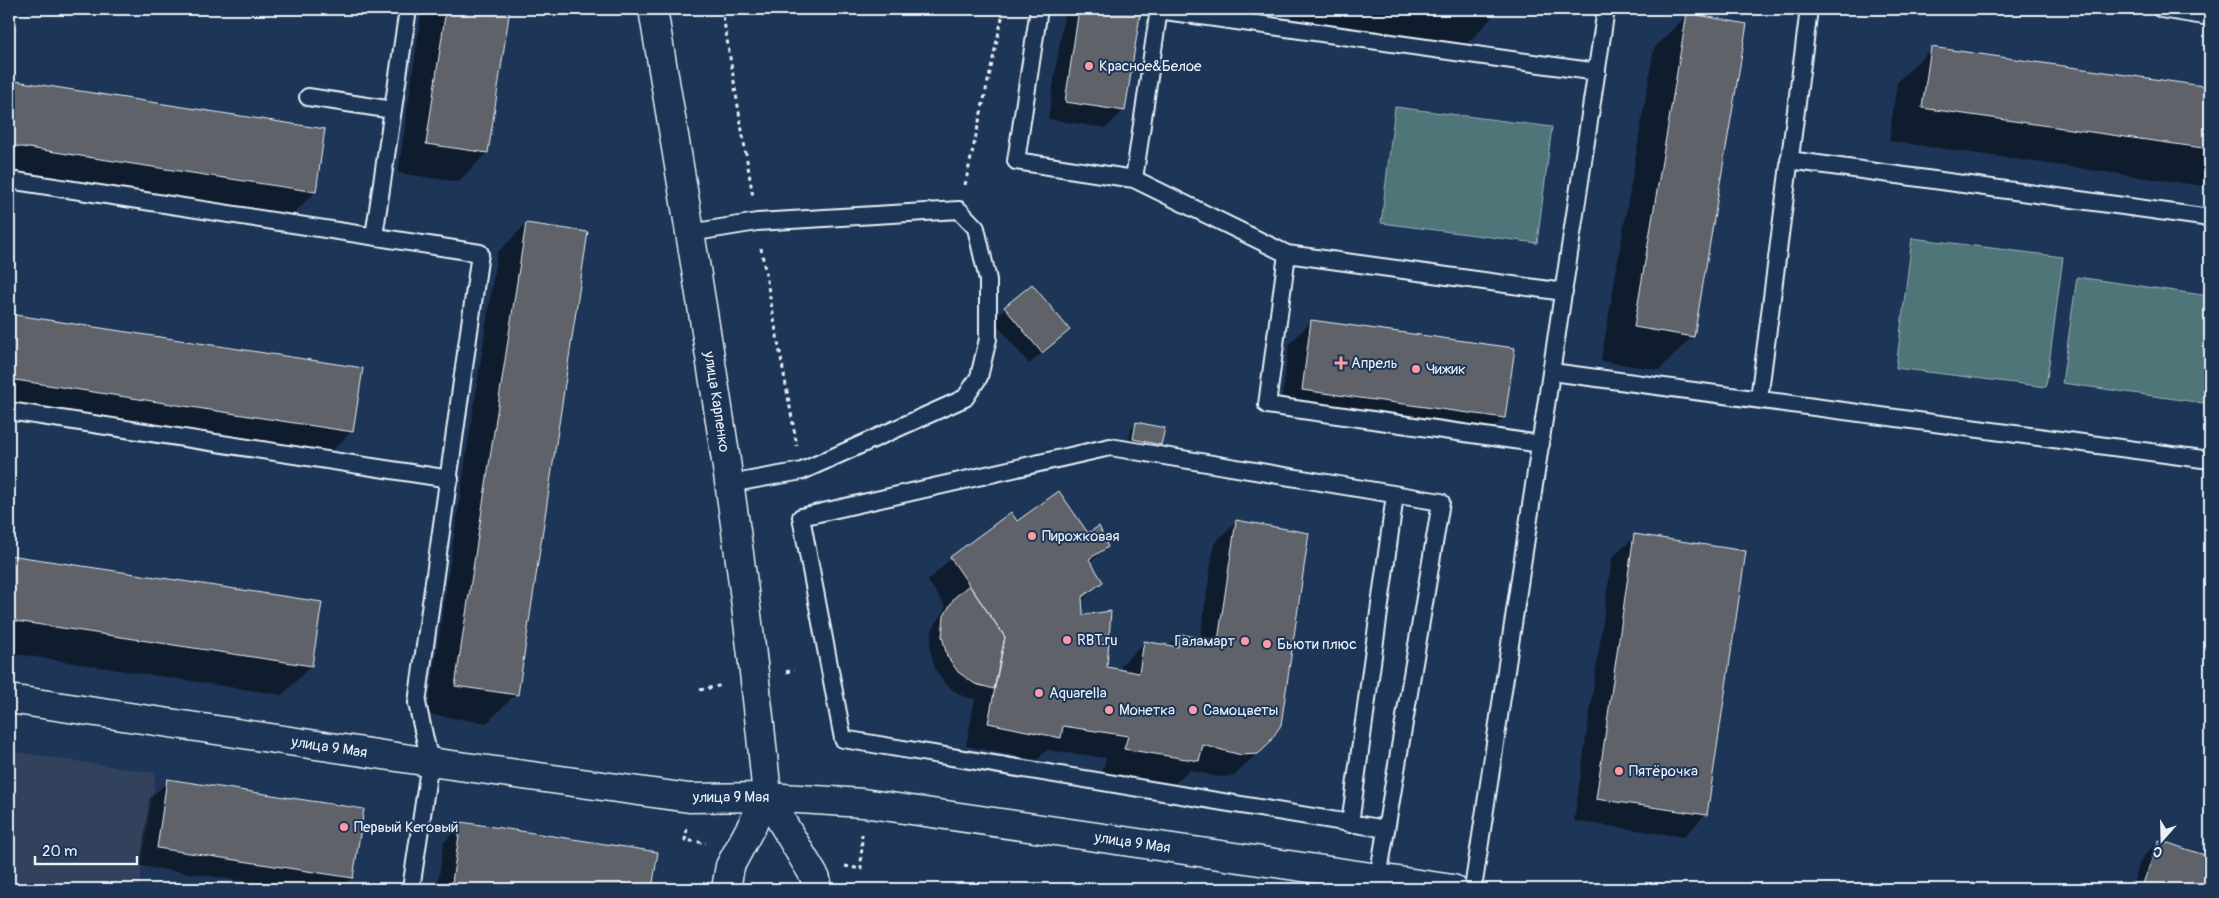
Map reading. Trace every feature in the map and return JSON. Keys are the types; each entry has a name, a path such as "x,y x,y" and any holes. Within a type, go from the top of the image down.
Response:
{"main road":[{"name":"улица Карпенко","path":"653,9 729,484 756,678 768,797 816,879 815,889"},
{"name":"улица 9 Мая","path":"9,699 430,762 690,798 768,797 863,803 1453,889"},
{"path":"726,889 730,866 768,797"}],"lane":[{"path":"374,236 408,9"},
{"path":"1039,9 1016,161 1134,179 1287,254 1564,292"},
{"path":"1473,889 1606,9"},
{"path":"1759,399 1809,9"},
{"path":"2161,9 2210,17"},
{"path":"1134,179 1158,10 1596,72"},
{"path":"308,96 393,110"},
{"path":"1789,160 2210,218"},
{"path":"9,180 480,253 450,479 417,703 430,762 411,889"},
{"path":"690,233 757,222 959,210 976,228 988,280 988,339 979,377 964,398 802,471 729,484"},
{"path":"1287,254 1266,405 1541,444"},
{"path":"1552,372 2210,460"},
{"path":"9,411 450,479"},
{"path":"1378,878 1441,502 1110,447 801,517 843,739 1386,829"},
{"path":"1350,824 1395,495"}],"path":[{"path":"722,9 757,222 802,471"},
{"path":"959,210 1004,9"}],"shaded area":[{"path":"9,751 156,773 139,889 9,889"}],"green space":[{"path":"1395,107 1552,127 1537,243 1381,223"},
{"path":"1912,238 2063,257 2046,387 1896,368"},
{"path":"2077,277 2210,296 2210,404 2062,383"}],"building":[{"path":"446,9 510,9 488,153 426,144"},
{"path":"1079,9 1141,9 1125,111 1065,102"},
{"path":"1478,9 1501,9 1501,12"},
{"path":"1687,13 1747,24 1694,337 1634,327"},
{"path":"1931,47 2210,87 2210,149 1922,108"},
{"path":"9,80 325,129 316,192 9,145"},
{"path":"526,223 588,232 518,695 455,686"},
{"path":"1032,284 1070,330 1042,353 1004,307"},
{"path":"9,314 363,368 353,432 9,379"},
{"path":"1311,320 1515,348 1505,418 1302,390"},
{"path":"1136,422 1165,428 1161,445 1133,439"},
{"path":"1059,491 1088,533 1099,526 1108,547 1089,559 1103,582 1082,597 1083,615 1111,611 1107,667 1139,673 1144,641 1178,647 1179,634 1218,641 1236,520 1309,533 1281,725 1267,746 1258,754 1241,755 1203,745 1199,761 1124,749 1128,736 1063,726 1061,738 988,723 1005,637 950,557 1011,512 1017,521"},
{"path":"1634,534 1746,551 1707,815 1596,799"},
{"path":"9,555 322,602 312,666 9,620"},
{"path":"969,585 1005,637 994,689 975,684 958,672 947,656 942,636 944,616 954,598"},
{"path":"167,779 364,809 353,878 157,848"},
{"path":"461,822 658,852 652,889 451,889"},
{"path":"2159,840 2210,857 2210,889 2141,889"}],"place":[{"name":"Красное&Белое","path":"1089,66"},
{"name":"Апрель","path":"1341,363"},
{"name":"Чижик","path":"1416,369"},
{"name":"Пирожковая","path":"1032,536"},
{"name":"RBT.ru","path":"1067,640"},
{"name":"Галамарт","path":"1245,641"},
{"name":"Бьюти плюс","path":"1267,644"},
{"name":"Aquarella","path":"1039,693"},
{"name":"Монетка","path":"1109,710"},
{"name":"Самоцветы","path":"1193,710"},
{"name":"Пятёрочка","path":"1619,771"},
{"name":"Первый Кеговый","path":"344,827"}]}
